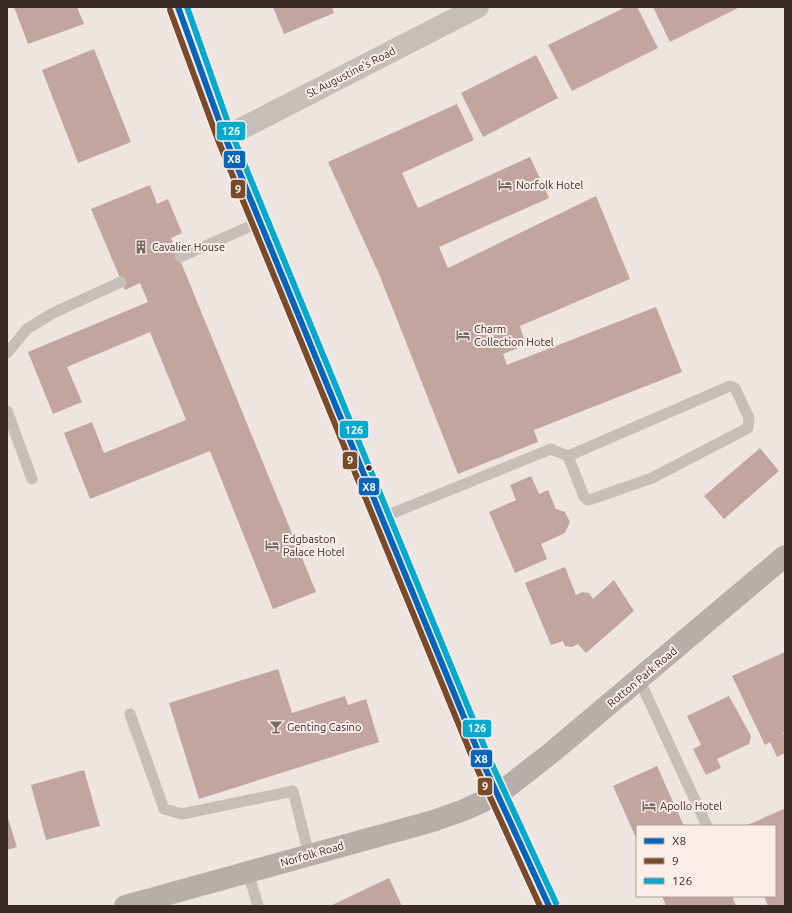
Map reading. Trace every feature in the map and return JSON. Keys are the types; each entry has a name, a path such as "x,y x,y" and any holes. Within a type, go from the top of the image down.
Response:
{"highway":[{"path":"178,7 225,137 260,222 497,795 549,906"}],"main road":[{"name":"Rotton Park Road","path":"497,795 552,753 785,556"},
{"name":"Norfolk Road","path":"125,906 433,821 464,810 497,795"}],"street":[{"name":"St Augustine's Road","path":"225,137 478,7"}],"lane":[{"path":"180,257 260,222"},
{"path":"7,353 27,329 53,313 121,282"},
{"path":"383,517 551,449 568,456 730,386 735,388 749,418 748,428 652,478 592,500 588,500 584,497 568,456"},
{"path":"7,411 32,479"},
{"path":"639,679 707,825"},
{"path":"130,714 164,809 182,814 293,791 309,855"},
{"path":"248,872 258,906"}],"building":[{"path":"14,7 77,7 84,24 28,44"},
{"path":"273,7 332,7 334,13 284,34"},
{"path":"626,7 637,7 658,48 572,91 548,45"},
{"path":"653,7 740,7 670,42"},
{"path":"94,49 131,142 78,163 42,70"},
{"path":"536,55 558,98 483,137 461,93"},
{"name":"Charm Collection Hotel","path":"457,104 474,140 402,173 418,208 530,157 549,198 439,247 448,268 596,196 630,279 520,326 526,345 503,354 507,365 656,307 682,372 534,430 538,442 458,474 379,274 328,162"},
{"path":"150,185 157,204 168,199 182,233 171,238 316,592 273,609 210,451 90,499 64,433 92,422 104,453 186,420 150,332 67,367 82,402 53,414 28,352 148,302 140,283 125,290 91,209"},
{"path":"760,448 779,471 724,519 704,496"},
{"path":"531,476 539,494 548,490 556,509 565,512 570,522 565,533 541,544 547,559 515,573 489,512 516,500 510,485"},
{"path":"565,567 576,595 582,592 589,593 593,599 614,580 634,611 586,653 578,644 572,647 565,646 563,641 551,645 525,583"},
{"path":"785,652 785,732 783,733 785,737 785,753 777,757 770,742 765,745 732,676"},
{"name":"Genting Casino","path":"278,669 292,713 345,696 348,705 366,699 379,742 199,799 169,703"},
{"path":"729,696 751,736 749,744 717,759 721,768 706,775 693,749 701,745 687,716"},
{"name":"Apollo Hotel","path":"657,766 684,825 636,825 636,838 613,786"},
{"path":"84,770 100,826 46,840 31,785"},
{"path":"784,809 785,906 768,906 764,897 776,897 776,825 747,825"},
{"path":"7,815 17,847 7,850"},
{"path":"389,878 402,906 330,906"},
{"path":"662,897 732,897 736,906 666,906"}],"transit line":[{"name":"X8","path":"178,7 225,137 482,761 549,906"},
{"name":"126","path":"187,7 232,134 489,758 556,903"},
{"name":"9","path":"170,10 218,140 475,764 540,906"}],"place":[{"name":"Norfolk Hotel","path":"505,185"},
{"name":"Cavalier House","path":"141,247"},
{"name":"Charm Collection Hotel","path":"463,335"},
{"name":"Edgbaston Palace Hotel","path":"272,545"},
{"name":"Genting Casino","path":"276,727"},
{"name":"Apollo Hotel","path":"649,806"}]}
